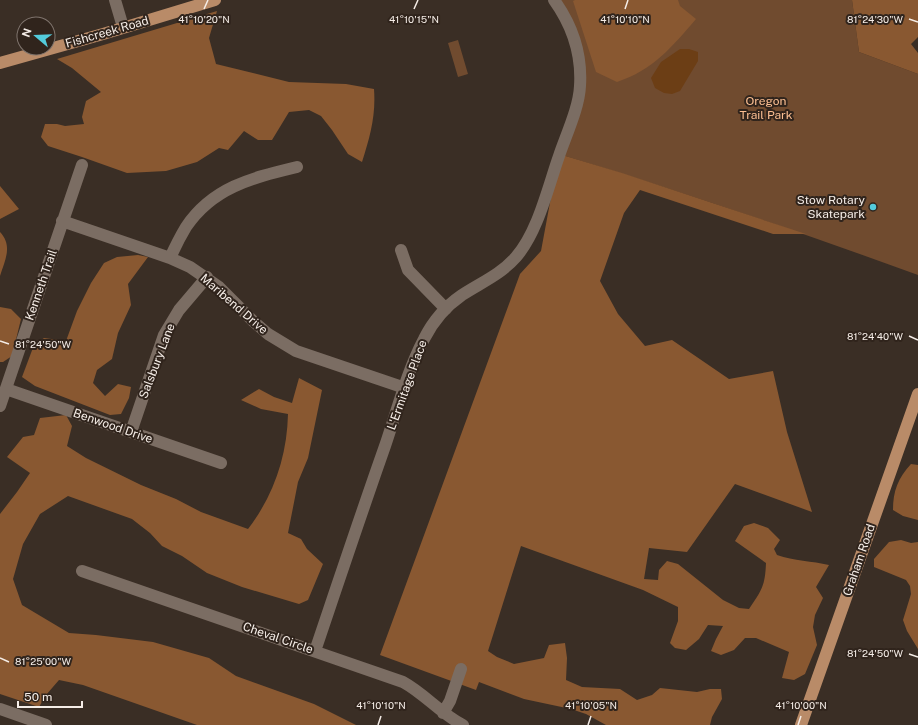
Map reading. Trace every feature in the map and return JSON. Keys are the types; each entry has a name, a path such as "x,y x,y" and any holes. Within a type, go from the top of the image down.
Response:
{"main road":[{"name":"Fishcreek Road","path":"0,63 215,0"},
{"name":"Graham Road","path":"801,725 918,394"}],"street":[{"path":"115,0 123,27"},
{"name":"L'Ermitage Place","path":"315,651 405,388 424,339 431,326 446,309 464,294 493,277 512,261 523,248 541,209 571,122 580,86 578,51 574,35 554,0"},
{"name":"Kenneth Trail","path":"0,406 82,165"},
{"path":"170,258 185,229 211,200 229,188 296,167"},
{"name":"Maribend Drive","path":"62,221 170,258 190,267 207,277 252,321 288,347 405,388"},
{"path":"402,250 408,270 446,309"},
{"name":"Salsbury Lane","path":"131,432 164,334 179,310 207,277"},
{"name":"Benwood Drive","path":"6,389 221,463"},
{"name":"Cheval Circle","path":"82,571 403,682 425,697 443,713 463,725"},
{"path":"443,713 450,701 462,669"},
{"path":"0,709 46,725"}],"green space":[{"name":"Oregon Trail Park","path":"554,0 852,0 859,52 918,74 918,275 740,212 559,154 571,122 579,65"},
{"path":"458,40 468,74 458,77 448,43"}],"shaded area":[{"path":"678,0 680,6 696,19 670,48 651,64 630,77 617,82 596,72 573,1"},
{"path":"852,0 918,0 918,37 911,44 918,53 918,74 859,52"},
{"path":"217,11 209,38 216,64 289,82 346,84 374,89 372,126 362,162 348,154 321,116 309,110 289,112 272,140 258,140 244,131 228,150 219,148 197,162 166,171 127,173 48,146 41,137 45,124 65,126 84,124 82,117 86,101 101,92 72,68 57,59"},
{"path":"680,49 689,49 698,52 698,61 680,91 672,94 664,93 655,88 651,78 661,62"},
{"path":"559,154 622,173 806,234 773,234 640,190 624,213 600,281 618,314 645,346 672,340 729,379 773,371 787,432 812,512 735,484 687,552 649,548 644,579 658,580 659,570 667,561 678,564 723,600 739,608 749,609 764,583 766,563 735,541 744,526 754,523 768,528 780,540 774,549 777,555 790,559 829,565 816,587 823,598 815,615 813,627 817,645 805,674 794,680 782,678 789,652 756,638 745,638 734,650 721,655 711,651 723,626 708,625 699,639 686,650 675,648 670,643 678,621 678,607 643,590 521,546 488,651 497,657 514,664 544,658 549,645 565,643 567,658 566,680 582,687 620,689 637,700 652,695 660,688 697,692 710,689 721,689 722,699 712,717 710,725 606,725 586,714 571,709 524,699 479,682 476,690 380,655 520,274 541,251"},
{"path":"0,186 19,209 0,219"},
{"path":"0,232 6,243 7,253 0,276"},
{"path":"138,255 148,257 128,284 131,305 118,333 112,359 97,370 93,383 105,396 118,384 131,387 129,398 121,414 110,415 35,386 22,377 34,345 44,338 66,341 77,311 91,283 104,263 117,257"},
{"path":"0,307 11,309 21,319 12,356 3,362 0,362"},
{"path":"299,378 322,390 308,458 298,482 288,533 301,539 307,549 323,564 308,600 299,604 242,587 207,573 182,556 162,546 150,533 132,519 68,496 40,514 23,544 13,579 22,605 69,633 153,642 209,658 236,676 314,704 356,725 197,725 83,685 59,680 46,695 39,707 0,694 0,514 30,473 7,457 23,437 34,435 40,418 66,415 72,426 67,446 86,458 201,512 248,529 265,503 272,489 282,460 288,414 261,409 241,400 259,389 274,397 292,403"},
{"path":"911,464 918,465 918,520 903,516 893,510 897,485"},
{"path":"901,540 911,543 918,542 918,649 907,631 903,620 911,594 910,586 906,580 874,567 874,559 889,542"}],"place":[{"name":"Stow Rotary Skatepark","path":"873,207"}]}
